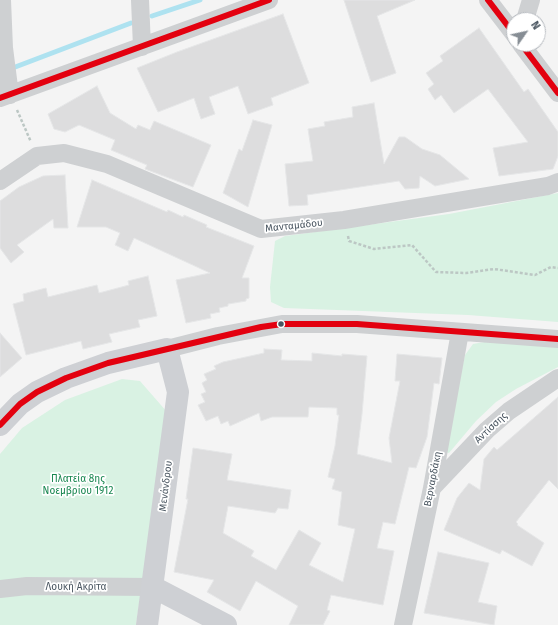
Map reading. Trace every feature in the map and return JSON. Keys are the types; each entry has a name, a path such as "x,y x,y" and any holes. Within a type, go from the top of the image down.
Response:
{"street":[{"path":"2,0 6,92 142,47 270,0"},
{"path":"140,0 142,47"},
{"path":"488,0 506,24"},
{"path":"527,12 531,0"},
{"path":"527,52 558,93"},
{"name":"Μανταμάδου","path":"0,181 37,156 64,153 107,164 258,229 344,220 540,187 558,182"},
{"path":"0,425 20,404 37,392 66,378 108,363 218,336 282,324 357,324 558,339"},
{"name":"Βερναρδάκη","path":"403,625 432,488 460,332"},
{"name":"Μενάνδρου","path":"148,625 178,392 167,349"},
{"name":"Αντίσσης","path":"432,488 493,425 509,411 558,378"},
{"name":"Λουκή Ακρίτα","path":"0,589 27,586 153,587"},
{"path":"153,587 226,625"}],"path":[{"path":"6,92 37,156"},
{"path":"344,220 349,241 374,249 412,244 436,272 466,273 494,268 536,275 551,267 558,268"}],"green space":[{"path":"558,193 558,322 468,315 284,308 271,302 270,287 275,241 285,236 449,214"},
{"path":"484,342 558,345 558,367 516,389 496,402 476,421 449,453 443,452 465,355 473,344"},
{"name":"Πλατεία 8ης Νοεμβρίου 1912","path":"122,379 140,381 167,412 136,625 0,625 0,454 22,428 65,400"}],"building":[{"path":"344,0 415,0 377,16 396,73 371,82"},
{"path":"283,14 309,83 271,98 273,105 248,114 238,86 209,97 215,114 201,119 194,98 158,112 137,68"},
{"path":"479,28 524,92 528,89 558,132 558,156 553,169 499,176 493,148 528,142 488,89 454,113 441,95 435,100 428,89 434,84 426,73 443,61 440,56"},
{"path":"97,86 110,113 136,129 138,125 150,130 154,121 211,145 193,187 145,169 147,165 111,150 115,140 79,125 65,132 54,129 48,114"},
{"path":"374,103 384,164 399,137 405,137 422,149 440,155 469,179 435,186 420,176 419,188 405,189 399,181 307,195 308,205 289,206 285,164 313,161 308,129 325,126 324,122 353,117 352,107"},
{"path":"253,120 272,125 248,207 223,193 239,149 242,151"},
{"path":"65,175 68,228 54,228 53,219 17,245 24,252 11,263 0,248 0,201 19,187 43,176"},
{"path":"92,180 167,212 168,210 183,217 184,215 207,225 206,227 254,246 242,278 249,278 249,298 246,299 246,301 228,304 228,306 219,308 220,312 210,314 211,318 186,323 176,280 210,273 134,238 128,251 115,245 120,233 106,227 77,227"},
{"path":"148,276 157,316 138,320 140,327 109,334 112,342 83,349 81,341 26,355 13,304 24,301 23,294 46,288 48,297 97,285 99,293 129,285 128,281"},
{"path":"0,333 22,358 0,377"},
{"path":"264,349 282,350 281,360 312,361 312,353 342,356 342,354 367,356 357,454 392,463 389,438 400,381 395,381 397,354 442,358 439,384 434,383 427,437 416,468 409,467 395,524 383,522 377,548 394,551 383,605 331,595 327,610 330,611 323,625 289,625 298,606 256,581 240,611 207,592 214,580 174,572 188,499 186,499 193,448 232,454 227,480 291,490 288,509 278,508 275,513 228,506 223,533 254,551 251,556 276,570 299,530 321,543 309,565 343,582 355,529 338,525 342,492 332,489 335,479 328,477 335,446 339,415 337,415 337,408 309,407 308,417 272,417 261,421 259,413 230,426 228,421 221,424 218,416 206,421 198,405 205,402 201,394 206,392 202,383 207,380 204,374 216,369 214,366 223,362 264,353"},
{"path":"558,397 558,489 549,480 516,522 518,524 517,525 544,543 532,566 502,550 500,554 444,530 457,498 469,483 480,490 484,459 494,447 497,450"},
{"path":"438,552 489,563 478,602 497,606 494,625 424,613"}],"waterway":[{"path":"152,16 200,0"},
{"path":"10,69 131,23"}],"transit line":[{"path":"0,98 269,0"},
{"path":"488,0 506,24"},
{"path":"527,52 558,93"},
{"path":"0,425 20,404 37,392 66,378 108,363 261,327 282,324 357,324 558,339"}]}
